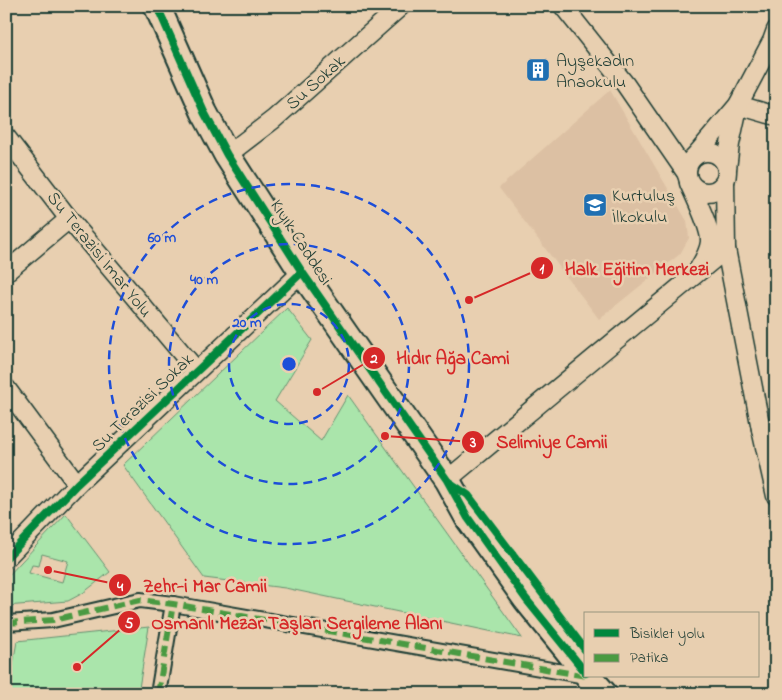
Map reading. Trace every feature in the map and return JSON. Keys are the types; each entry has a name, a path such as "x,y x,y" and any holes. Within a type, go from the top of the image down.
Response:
{"main road":[{"name":"Kıyık Caddesi","path":"157,6 204,112 227,155 302,272 447,480 468,518 526,599 584,672"},
{"name":"Kıyık Caddesi","path":"170,6 175,46"},
{"name":"Kıyık Caddesi","path":"447,480 468,495 584,647"},
{"name":"Kıyık Caddesi","path":"589,678 604,694"},
{"path":"609,678 622,694"}],"street":[{"name":"Su Sokak","path":"227,155 274,119 402,6"},
{"path":"563,6 625,84 696,190 709,193 716,191 726,175"},
{"path":"696,272 707,254 710,233 687,177 690,161 738,104 775,38"},
{"path":"738,104 776,116"},
{"path":"738,104 726,175 726,249 768,429 776,496"},
{"name":"Su Terazisi İmar Yolu","path":"6,138 70,219 196,370"},
{"path":"695,156 701,153 714,153 720,157 726,175"},
{"path":"6,272 70,219"},
{"path":"447,480 726,249"},
{"name":"Su Terazisi Sokak","path":"6,558 77,484 302,272"},
{"path":"6,388 77,484"},
{"path":"6,622 53,620 140,600 173,604 584,675"},
{"path":"158,694 173,604"}],"shaded area":[{"name":"Kurtuluş İlkokulu","path":"610,90 687,221 689,238 680,254 599,319 499,188"}],"green space":[{"path":"287,308 312,340 275,401 321,441 348,395 522,638 285,588 204,578 123,465"},
{"path":"66,514 110,572 83,593 68,601 6,606 6,578","holes":["42,554 68,561 62,582 29,573 32,565 39,566"]},
{"path":"149,627 138,694 8,694 17,641"}],"marked path":[{"path":"6,623 53,620 140,600 173,604 584,676"},
{"path":"158,694 173,604"}],"cycle path":[{"path":"157,6 204,112 227,155 302,272 447,480 468,518 526,599 584,671"},
{"path":"6,558 77,484 302,272"},
{"path":"449,482 468,495 584,648"}],"place":[{"name":"Ayşekadın Anaokulu","path":"538,70"},
{"name":"Kurtuluş İlkokulu","path":"595,205"},
{"name":"Halk Eğitim Merkezi","path":"469,300"},
{"name":"Hıdır Ağa Cami","path":"317,392"},
{"name":"Selimiye Camii","path":"385,436"},
{"name":"Zehr-i Mar Camii","path":"48,570"},
{"name":"Osmanlı Mezar Taşları Sergileme Alanı","path":"77,667"}]}
